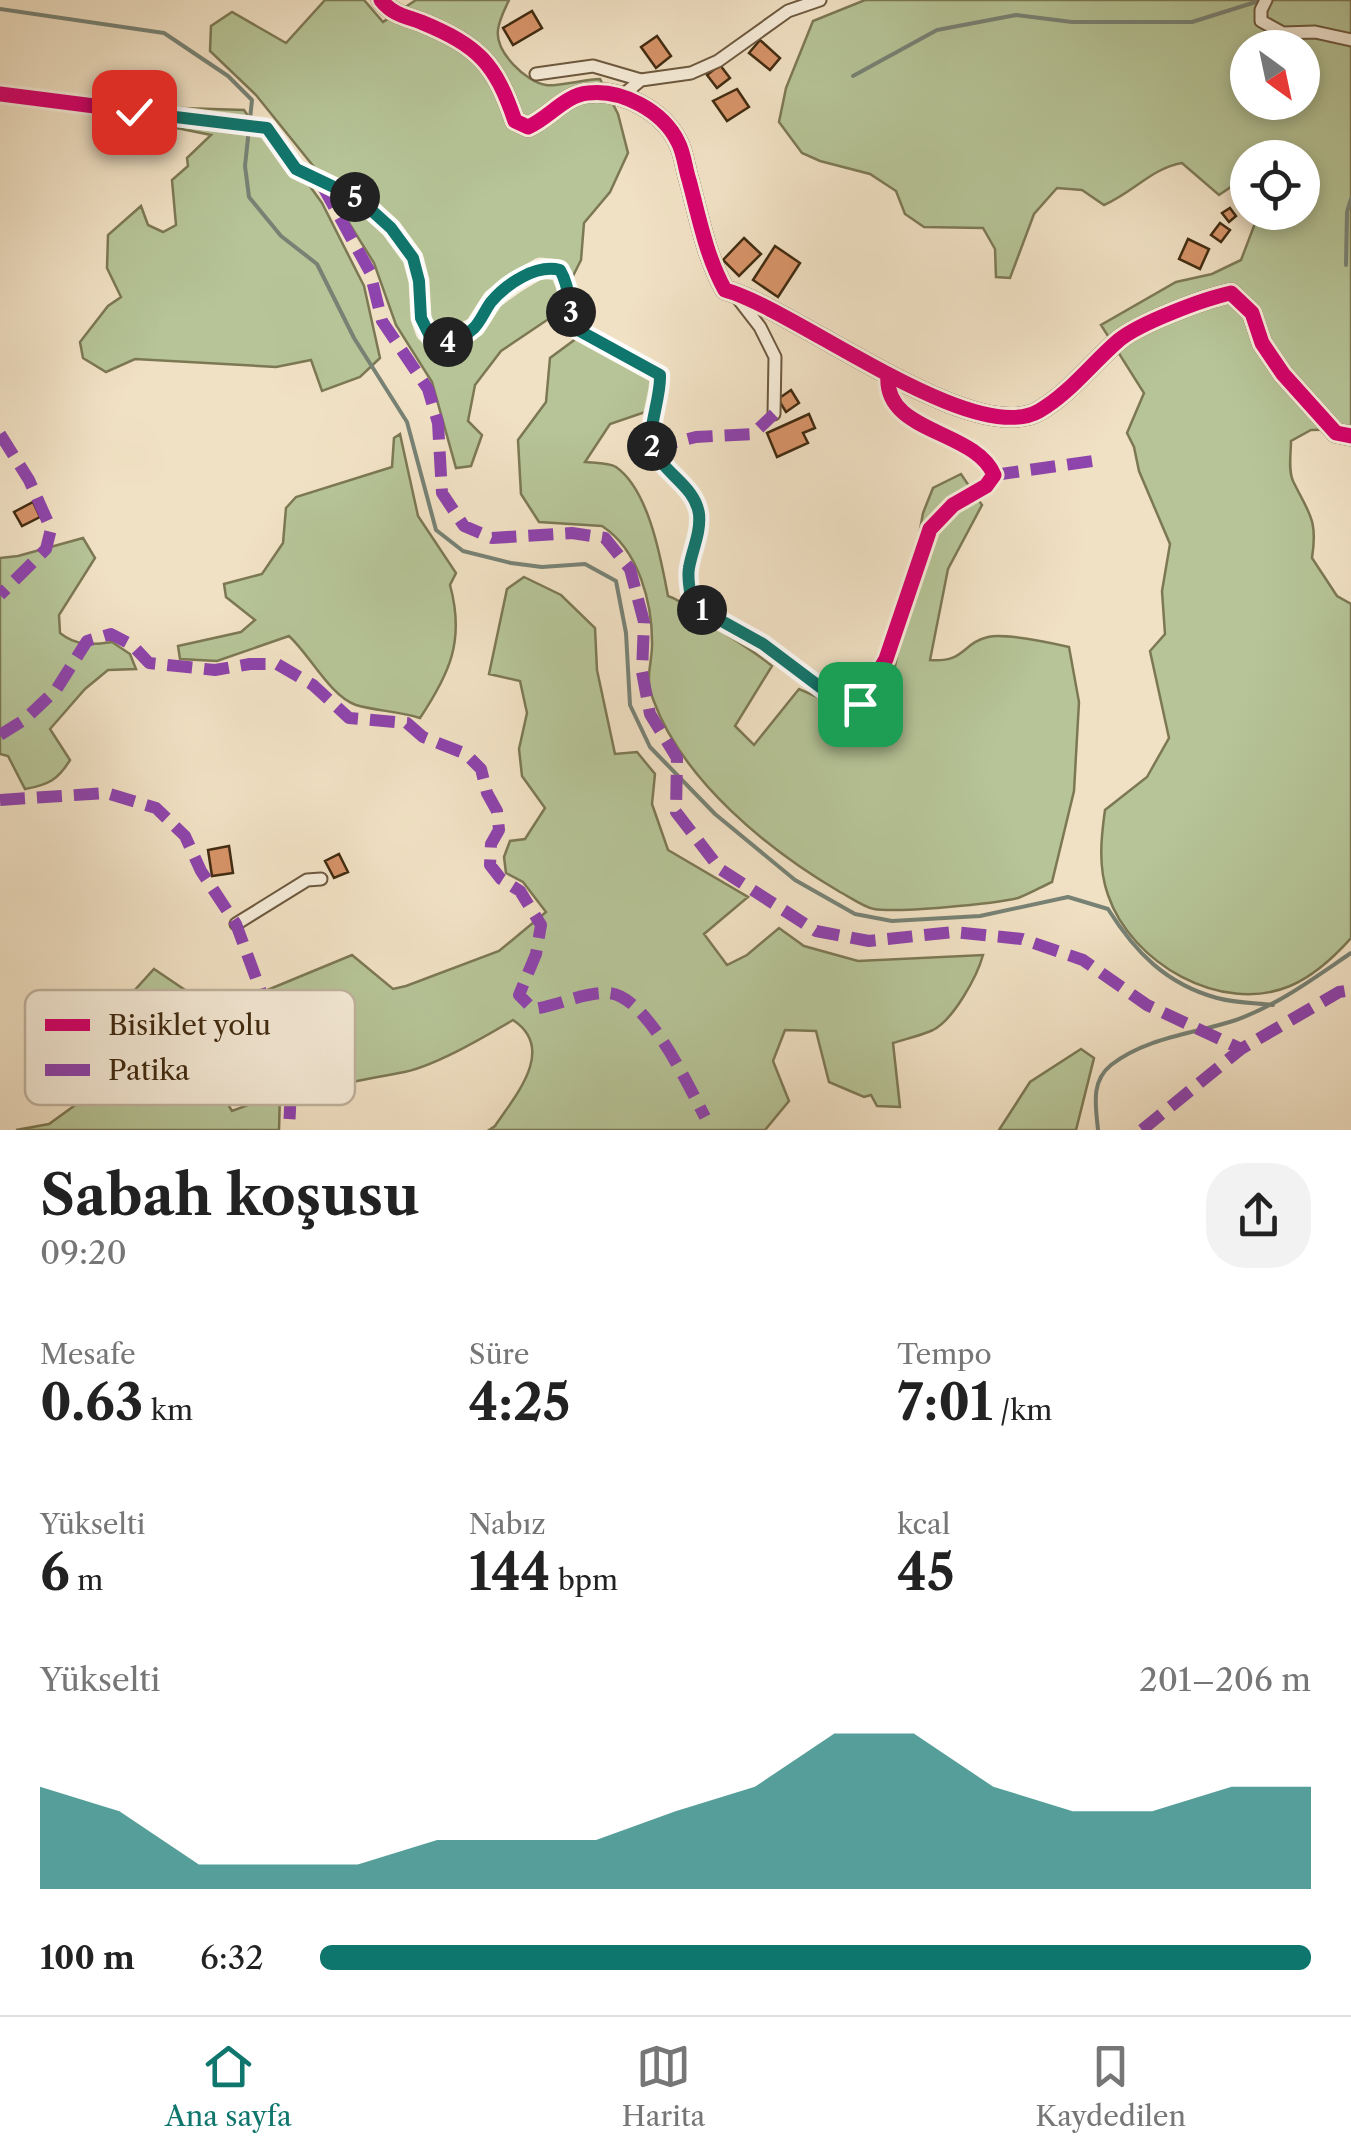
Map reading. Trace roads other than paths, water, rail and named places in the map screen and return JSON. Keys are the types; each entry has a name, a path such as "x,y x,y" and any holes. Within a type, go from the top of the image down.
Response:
{"street":[{"path":"382,0 400,17 454,36 480,52 494,70 516,121 528,126 541,121 568,99 586,92 624,94 662,120 678,142 714,270 724,290 888,375 958,406 1009,419 1034,414 1124,336 1231,292 1252,313 1262,343 1282,374 1336,433 1351,436"},
{"path":"536,74 593,66 641,80 691,73 718,61 788,11 820,0"},
{"path":"1266,0 1261,21 1283,33 1315,32 1351,40"},
{"path":"624,94 641,80"},
{"path":"0,94 267,128 296,169 359,199 391,228 413,258 426,332 446,343 475,327 493,299 515,283 540,268 560,270 569,289 571,318 578,330 660,375 661,394 652,448 691,494 699,514 688,570 691,599 702,610 763,644 828,693 860,704 886,659 930,529 953,505 986,486 994,476 990,466 970,450 904,414 891,400 888,375"},
{"path":"734,292 760,327 774,358 774,414"},
{"path":"236,924 307,880 322,879"}],"waterway":[{"path":"853,76 937,30 1016,15 1072,22 1192,22 1262,0"},
{"path":"0,9 164,33 228,76 252,100 245,166 249,197 281,236 317,264 354,338 407,422 436,530 463,551 542,567 585,564 616,581 626,633 630,705 650,747 715,814 795,880 855,914 892,921 980,916 1068,897 1108,909 1141,952 1182,984 1224,1000 1273,1005"},
{"path":"1346,265 1347,212 1351,199"},
{"path":"1098,1130 1097,1087 1111,1065 1155,1042 1251,1014 1351,953"}]}
